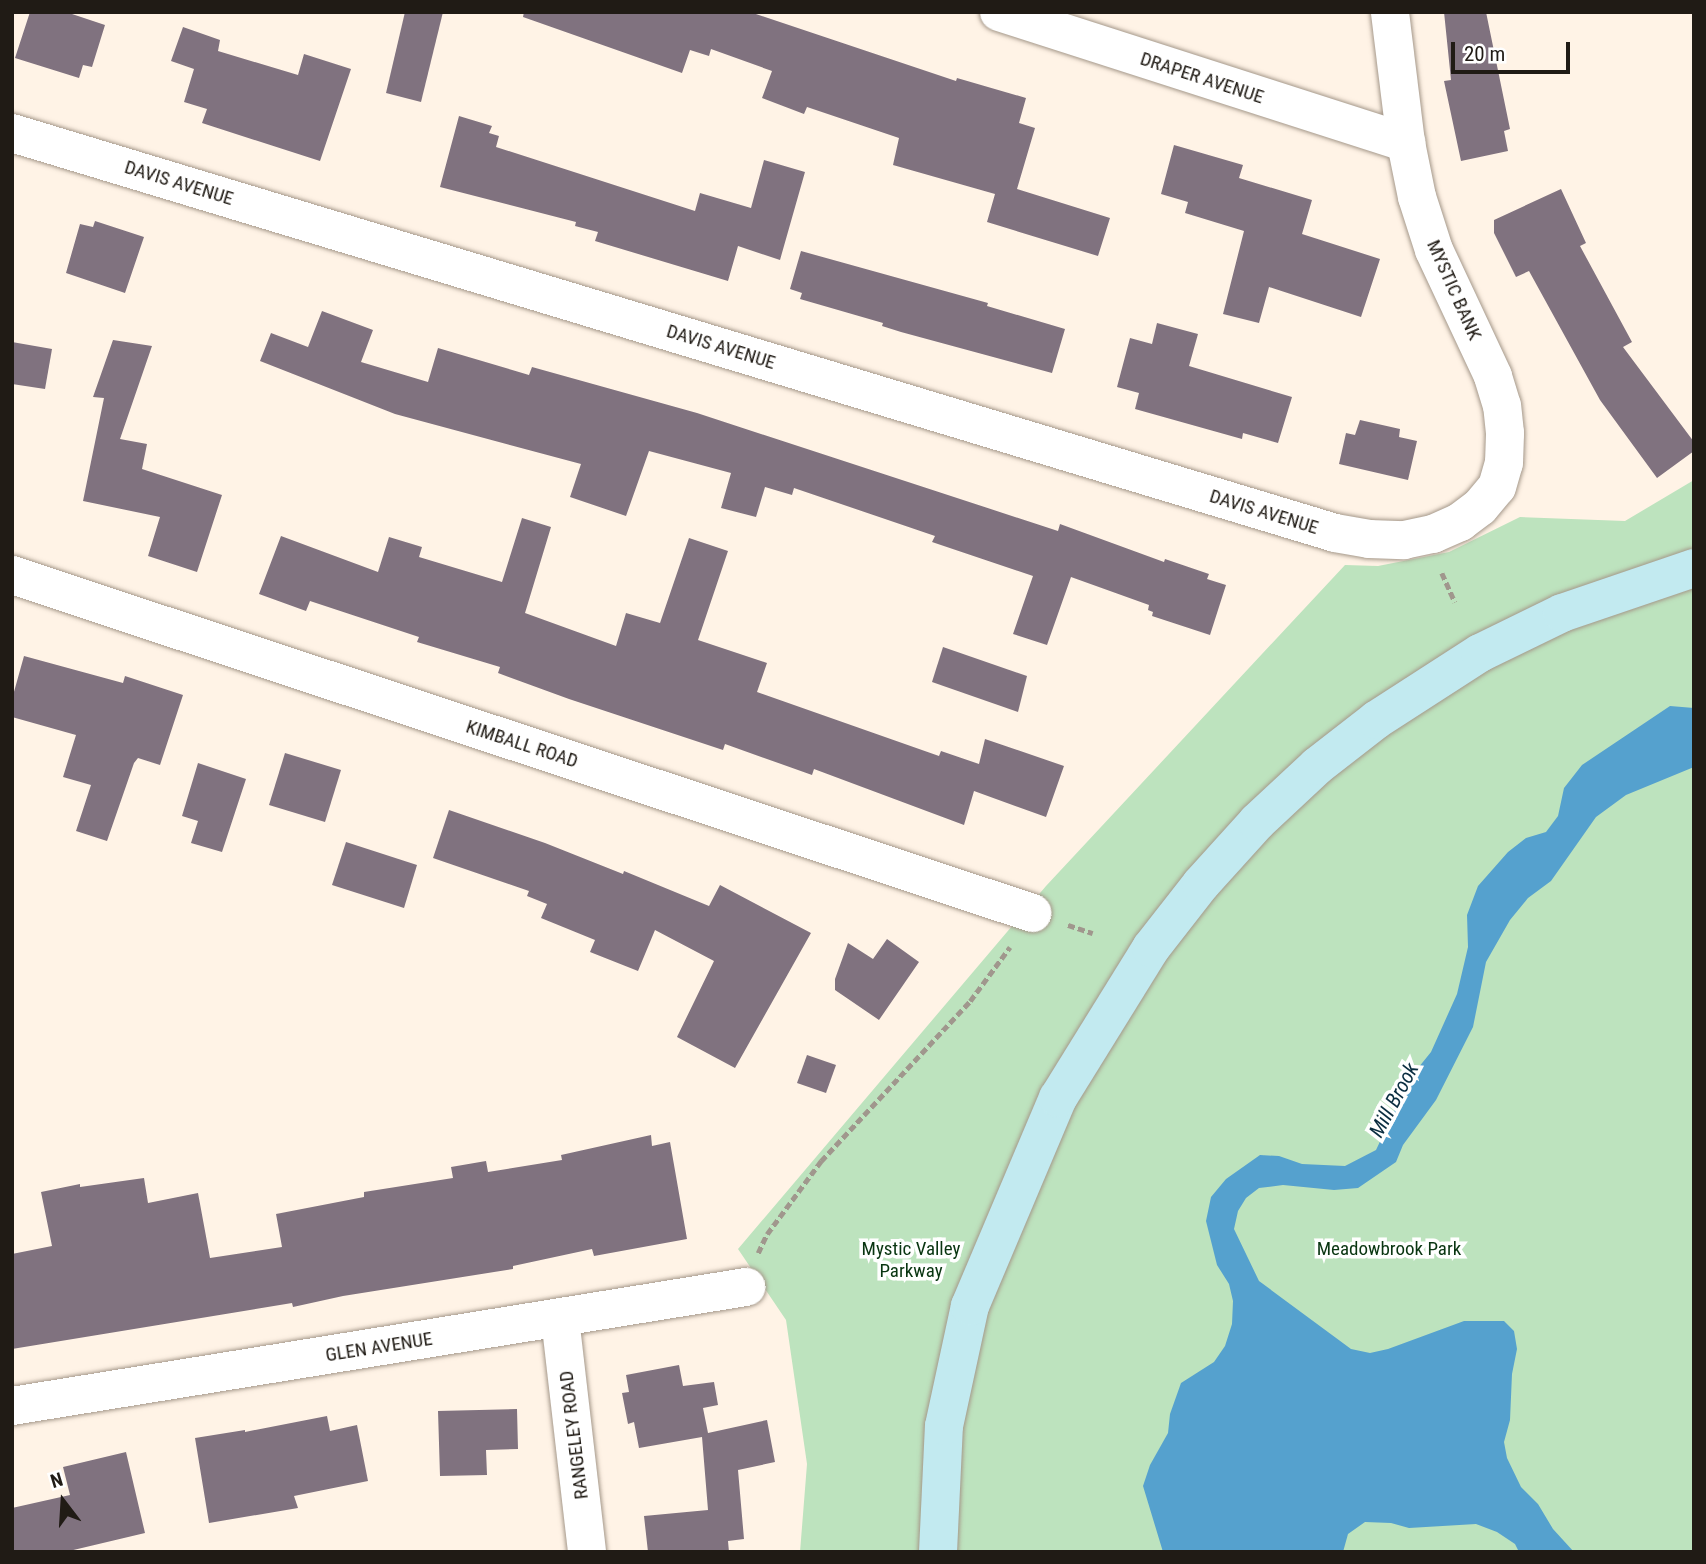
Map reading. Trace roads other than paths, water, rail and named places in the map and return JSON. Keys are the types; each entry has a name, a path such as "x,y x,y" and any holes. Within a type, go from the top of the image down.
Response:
{"main road":[{"path":"938,1552 944,1426 970,1306 1058,1098 1151,948 1201,884 1257,822 1317,766 1376,720 1480,653 1562,613 1694,568"}],"street":[{"name":"DRAPER AVENUE","path":"999,12 1406,143"},
{"name":"MYSTIC BANK","path":"1390,12 1406,143 1417,197 1434,250 1493,376 1505,433 1504,463 1497,487 1480,507 1460,522 1433,534"},
{"name":"DAVIS AVENUE","path":"12,133 1335,533 1404,540 1433,534"},
{"name":"KIMBALL ROAD","path":"12,575 1032,913"},
{"name":"GLEN AVENUE","path":"12,1406 746,1287"},
{"name":"RANGELEY ROAD","path":"560,1318 587,1552"}],"water":[{"path":"1670,706 1694,708 1694,767 1626,795 1596,817 1551,881 1528,898 1510,920 1486,962 1473,1027 1436,1100 1403,1145 1396,1162 1358,1188 1334,1190 1283,1185 1259,1188 1246,1198 1238,1211 1234,1229 1259,1281 1351,1349 1370,1353 1464,1321 1504,1321 1514,1331 1517,1349 1512,1374 1510,1420 1504,1442 1507,1458 1521,1487 1538,1504 1553,1529 1574,1552 1519,1552 1515,1544 1497,1532 1476,1524 1409,1528 1391,1523 1365,1522 1348,1534 1343,1552 1163,1552 1143,1486 1150,1465 1168,1433 1170,1414 1181,1383 1214,1362 1225,1346 1232,1324 1233,1301 1229,1284 1217,1265 1206,1221 1211,1197 1226,1179 1260,1155 1279,1156 1302,1164 1345,1166 1376,1150 1410,1078 1431,1052 1457,994 1468,947 1467,915 1478,886 1508,852 1526,838 1546,832 1558,816 1564,788 1582,765"}],"water label":[{"name":"Mill Brook","path":"1394,1100"}],"park label":[{"name":"Meadowbrook Park","path":"1389,1249"},
{"name":"Mystic Valley Parkway","path":"911,1260"}]}
